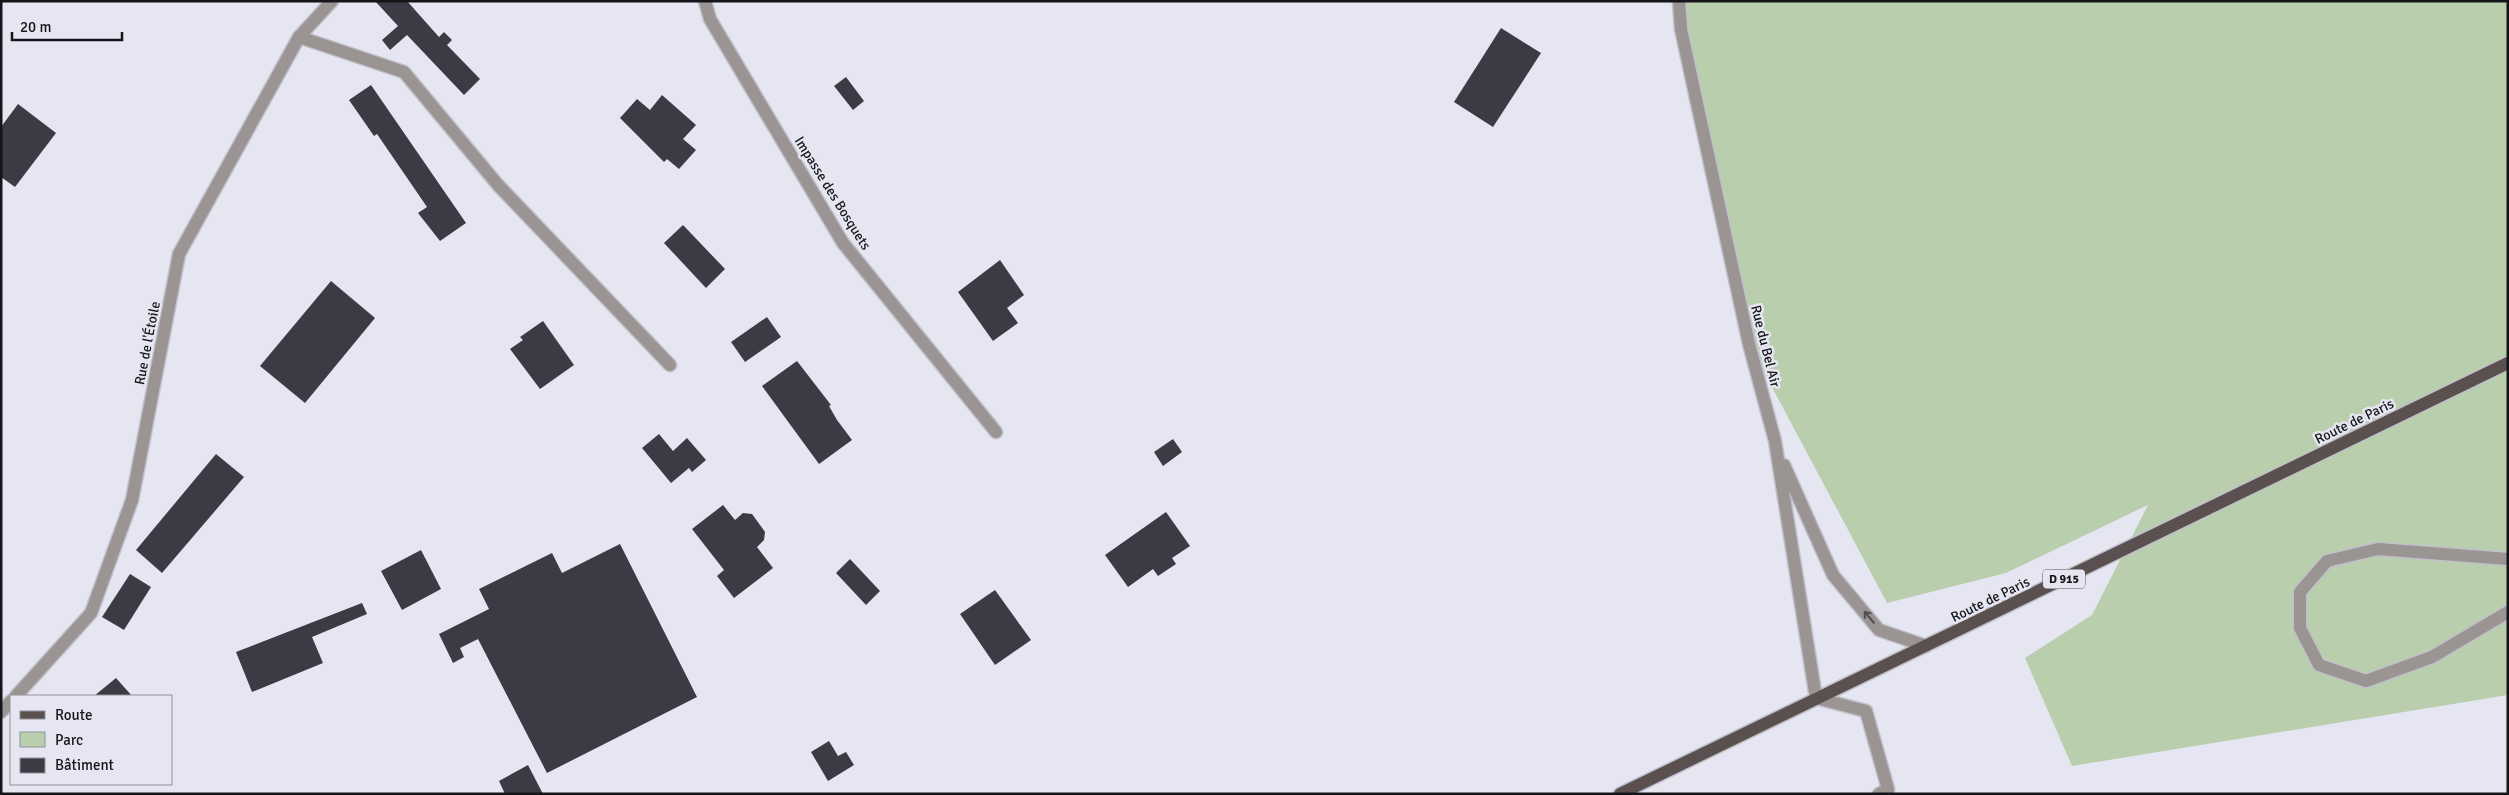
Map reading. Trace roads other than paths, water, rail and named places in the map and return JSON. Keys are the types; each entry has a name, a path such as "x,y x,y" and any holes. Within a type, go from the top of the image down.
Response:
{"main road":[{"name":"Route de Paris","path":"1620,794 2508,363"}],"street":[{"name":"Rue de l'Étoile","path":"17,695 91,613 132,500 179,254 299,37 332,1"},
{"name":"Impasse des Bosquets","path":"705,1 710,19 843,243 996,432"},
{"name":"Rue du Bel Air","path":"1679,1 1681,29 1744,324 1775,441 1816,698"},
{"path":"299,37 404,72 498,185 670,365"},
{"path":"1775,441 1794,490 1833,575 1879,630 1926,646"},
{"path":"2508,559 2378,548 2327,561 2300,592 2300,628 2319,665 2366,681 2432,657 2508,612"},
{"path":"1816,698 1866,711 1888,789 1879,794"},
{"path":"1,712 10,702"}]}
